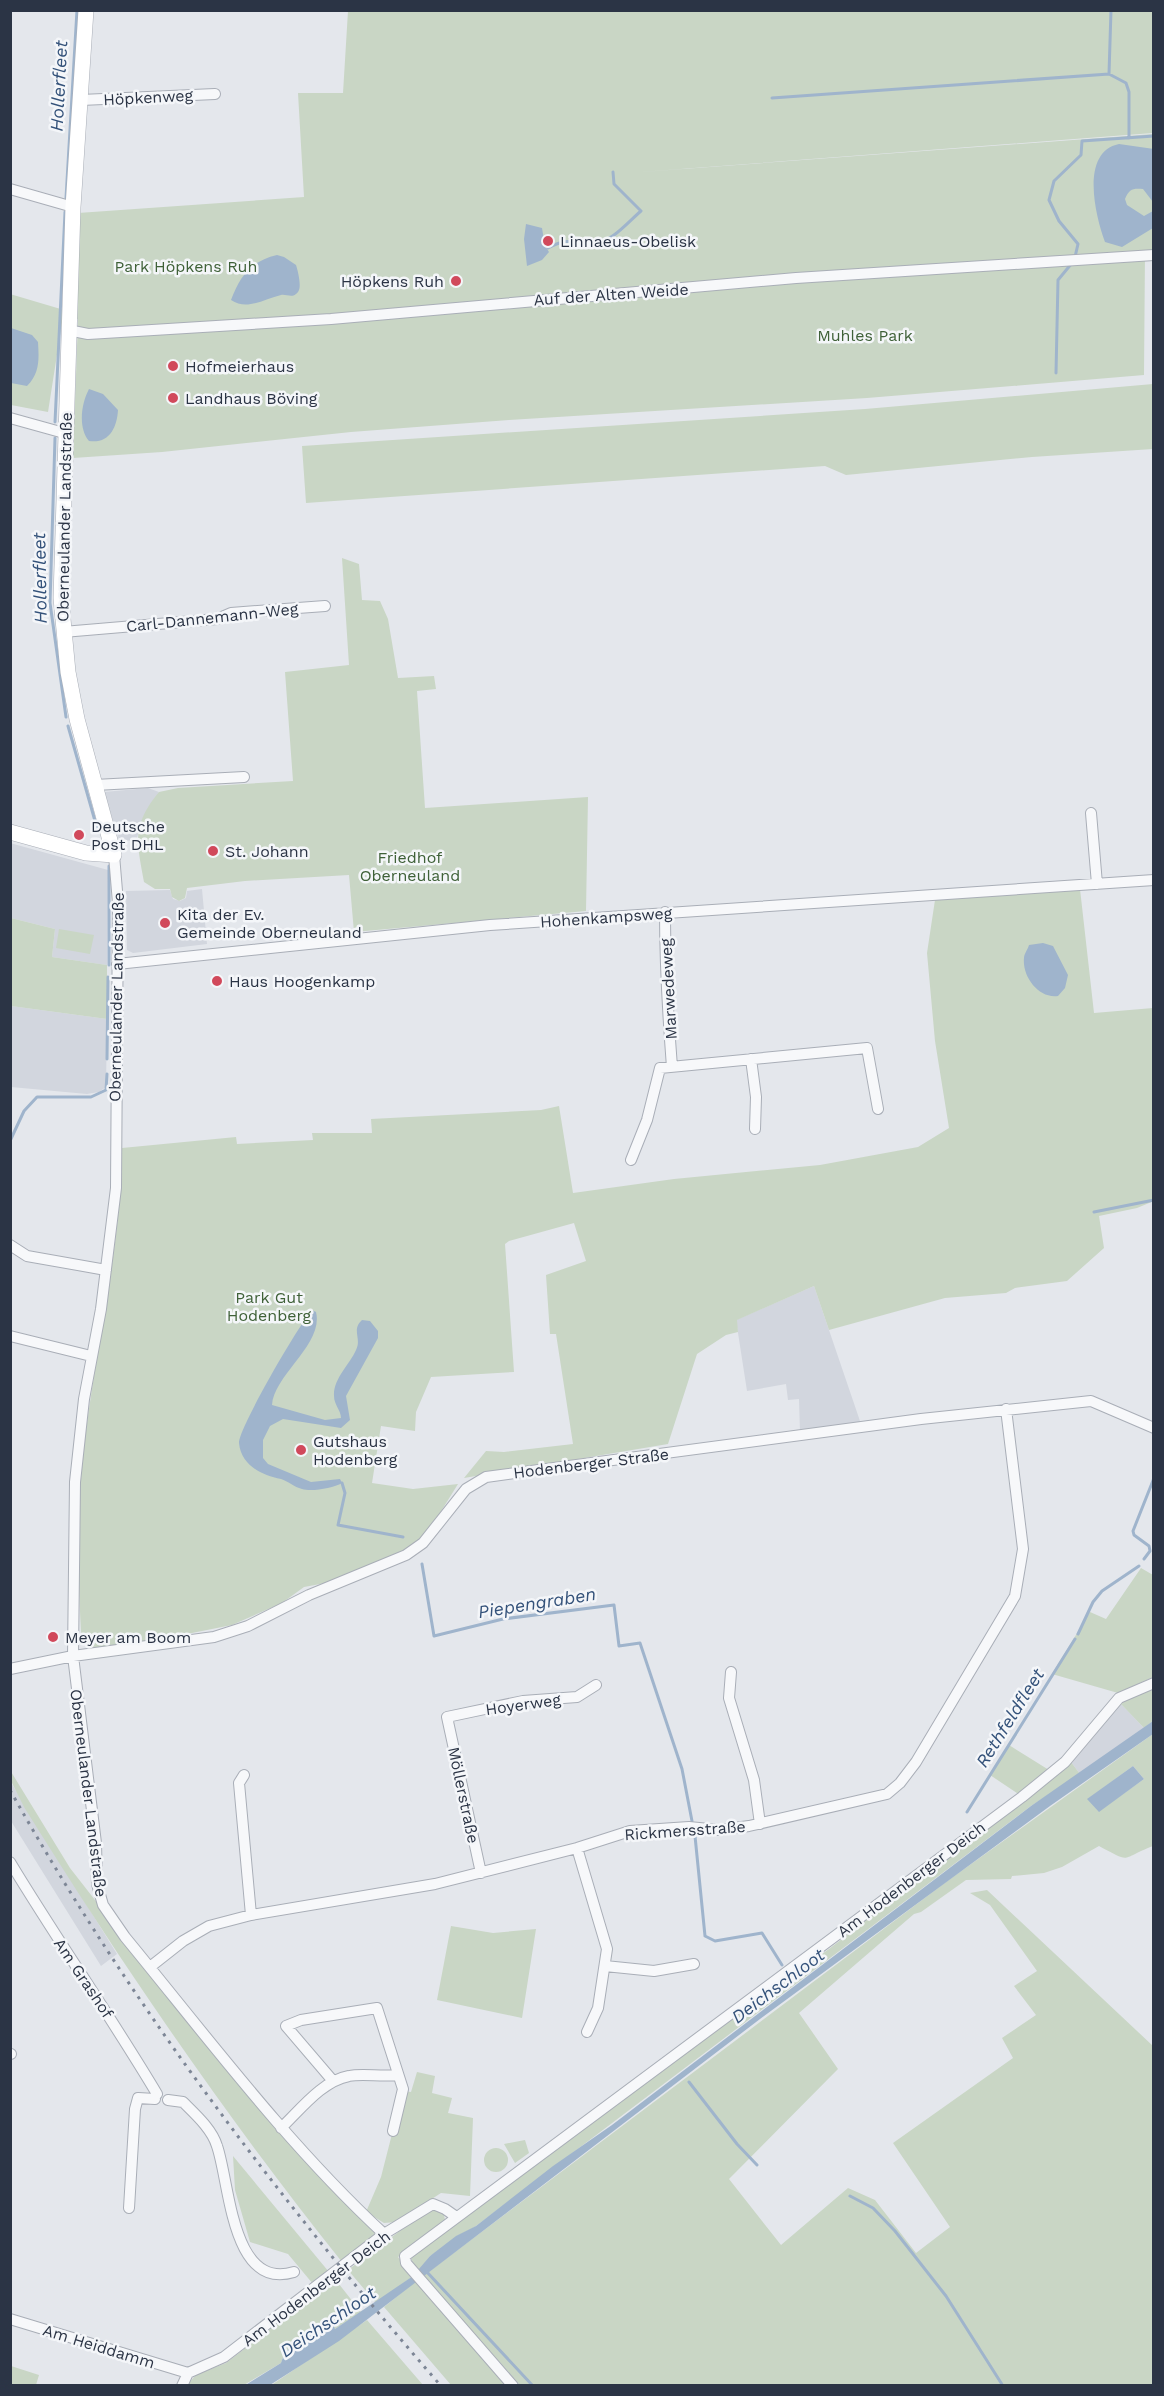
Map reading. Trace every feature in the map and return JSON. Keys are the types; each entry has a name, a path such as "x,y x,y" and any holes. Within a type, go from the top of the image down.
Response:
{"street":[{"name":"Oberneulander Landstraße","path":"86,10 73,207 64,433 61,598 63,632 77,718 117,868 116,1188 75,1482 73,1656 96,1843 100,1896 119,1929 281,2128 324,2176 384,2234"},
{"name":"Höpkenweg","path":"81,100 215,94"},
{"path":"10,189 73,207"},
{"name":"Auf der Alten Weide","path":"68,330 88,334 299,321 796,278 1154,255"},
{"path":"10,418 64,433"},
{"name":"Carl-Dannemann-Weg","path":"63,632 217,619 231,613 324,606"},
{"path":"94,785 244,777"},
{"path":"1091,813 1097,884"},
{"path":"10,832 86,853 114,855"},
{"name":"Hohenkampsweg","path":"117,964 463,927 1154,880"},
{"name":"Marwedeweg","path":"665,912 668,954 666,1004 672,1067"},
{"path":"631,1160 655,1093 660,1068 867,1048 878,1109"},
{"path":"751,1059 756,1097 755,1129"},
{"path":"10,1245 27,1256 106,1270"},
{"path":"10,1336 92,1356"},
{"name":"Hodenberger Straße","path":"10,1669 73,1656 214,1637 248,1626 309,1595 406,1555 423,1543 466,1489 486,1477 1006,1409 1091,1401 1154,1428"},
{"name":"Rickmersstraße","path":"150,1966 183,1941 209,1926 251,1915 388,1893 481,1873 577,1848 630,1831 689,1827 719,1830 760,1824 886,1794 900,1783 916,1762 1015,1596 1023,1549 1006,1409"},
{"path":"731,1672 729,1698 754,1780 760,1824"},
{"name":"Am Hodenberger Deich","path":"513,2385 406,2263 405,2256 455,2216 1022,1797 1065,1762 1119,1698 1154,1683"},
{"name":"Hoyerweg","path":"447,1717 523,1701 577,1697 596,1685"},
{"name":"Möllerstraße","path":"447,1717 481,1873"},
{"path":"244,1775 239,1783 251,1915"},
{"path":"577,1848 607,1949 598,2008 587,2032"},
{"name":"Am Grashof","path":"10,1862 47,1923 108,2012 156,2096"},
{"path":"605,1966 654,1971 694,1964"},
{"path":"333,2081 286,2025 301,2020 377,2008 403,2089 393,2131"},
{"path":"281,2128 333,2081 350,2075 377,2078 397,2075"},
{"path":"129,2208 135,2109 138,2098 156,2096 165,2092 168,2100 183,2102 217,2144 240,2241 249,2257 270,2273 283,2276 294,2272"},
{"name":"Am Hodenberger Deich","path":"188,2373 224,2357 384,2234 433,2204 446,2208 455,2216"},
{"name":"Am Heiddamm","path":"10,2319 188,2373"},
{"path":"182,2385 188,2373"}],"shaded area":[{"path":"148,788 159,792 143,818 136,841 119,840 104,792"},
{"path":"10,843 108,870 107,965 52,957 55,929 11,918"},
{"name":"Kita der Ev. Gemeinde Oberneuland","path":"202,889 207,944 133,953 127,950 126,891 170,890 173,899 180,901 186,898 187,891"},
{"path":"11,1006 107,1019 106,1087 99,1092 87,1094 11,1087"},
{"path":"814,1286 861,1424 800,1432 799,1399 788,1400 786,1384 747,1391 736,1320"},
{"path":"1119,1702 1144,1728 1080,1774 1071,1762"},
{"path":"10,1781 117,1954 101,1966 11,1821"}],"green space":[{"path":"348,11 1153,11 1153,133 628,173 1153,134 1154,252 1145,253 1144,375 867,398 351,432 162,452 73,458 78,319 74,319 78,213 304,197 298,93 343,93"},
{"path":"10,294 64,310 48,412 11,405"},
{"path":"1153,384 1153,449 1032,457 846,475 825,466 306,503 302,446 865,409"},
{"name":"Friedhof Oberneuland","path":"342,558 359,564 362,600 380,601 388,619 398,678 434,676 436,689 417,691 425,808 588,797 586,911 354,932 349,875 245,881 187,888 185,898 179,901 172,897 170,889 155,889 144,882 138,835 144,815 159,792 178,788 293,781 285,672 349,665"},
{"name":"Park Gut Hodenberg","path":"1080,889 1094,1013 1153,1008 1154,1201 1137,1208 1099,1216 1104,1248 1067,1281 1015,1288 1006,1293 945,1298 829,1330 814,1286 737,1320 738,1332 726,1335 697,1354 668,1444 464,1478 486,1451 504,1452 573,1444 556,1334 550,1334 546,1275 586,1261 574,1223 509,1241 505,1244 514,1372 431,1377 416,1412 415,1431 381,1426 372,1483 413,1489 458,1484 435,1521 413,1546 331,1582 304,1587 282,1603 232,1625 157,1640 91,1649 84,1642 81,1633 79,1566 81,1478 117,1226 122,1148 236,1137 237,1144 313,1140 312,1133 372,1133 371,1119 541,1110 559,1106 573,1193 674,1179 820,1165 918,1147 949,1128 935,1041 927,953 935,900"},
{"path":"11,918 55,929 52,957 107,965 107,1019 11,1006"},
{"path":"59,929 94,935 90,954 56,948"},
{"path":"1141,1568 1153,1575 1153,1677 1118,1693 1052,1674 1090,1612 1106,1619"},
{"path":"1153,1690 1153,1721 1144,1728 1119,1702 1134,1694"},
{"path":"1153,1734 1153,1846 1126,1858 1099,1846 1062,1867 1044,1873 1012,1876 1011,1879 966,1880 921,1912 914,1914 799,2013 838,2069 729,2179 781,2245 848,2188 875,2200 916,2253 950,2227 893,2143 1013,2058 1002,2038 1036,2015 1014,1986 1037,1971 990,1905 970,1893 987,1890 1153,2046 1153,2385 520,2385 423,2276 946,1882","holes":["1133,1766 1144,1779 1099,1811 1088,1799"]},
{"path":"1009,1745 1049,1770 1020,1795 990,1775"},
{"path":"1071,1762 1080,1774 1031,1806 476,2226 430,2256 419,2271 414,2267 411,2257 749,2005 829,1949"},
{"path":"10,1770 70,1868 148,1968 375,2230 375,2237 342,2262 216,2096 137,1982 24,1807 11,1781"},
{"path":"451,1926 493,1933 536,1929 522,2018 437,2000"},
{"path":"417,2072 435,2076 432,2093 452,2098 448,2113 473,2118 470,2196 441,2193 396,2222 384,2223 366,2212 381,2177 403,2091 411,2092"},
{"path":"525,2140 529,2153 515,2163 504,2144"},
{"path":"496,2148 505,2151 508,2160 505,2169 496,2172 487,2169 484,2160 487,2151"},
{"path":"233,2156 329,2272 313,2284 288,2254 250,2242 235,2190"},
{"path":"436,2209 444,2215 445,2220 398,2257 413,2276 376,2303 348,2270 425,2212"},
{"path":"335,2279 361,2312 335,2329 331,2322 308,2332 294,2342 281,2363 244,2385 186,2386 196,2375 226,2363"},
{"path":"417,2280 507,2385 451,2385 384,2307"},
{"path":"367,2320 423,2385 270,2386"},
{"path":"11,2366 39,2375 36,2385 11,2385"}],"water":[{"path":"1119,144 1154,149 1153,202 1143,189 1132,190 1125,199 1127,205 1144,216 1153,211 1153,228 1122,247 1105,242 1097,216 1094,186 1099,159 1107,149"},
{"path":"526,224 542,228 545,246 549,252 542,260 527,266 524,239"},
{"path":"277,255 296,265 300,283 296,294 281,295 249,304 231,300 238,284 253,266"},
{"path":"11,328 32,335 38,342 36,371 27,386 11,383"},
{"path":"89,389 103,394 118,410 114,429 102,440 89,441 83,430 84,402"},
{"path":"1043,943 1053,946 1068,975 1065,988 1058,996 1044,994 1038,990 1029,979 1024,965 1024,956 1029,945"},
{"path":"312,1310 316,1312 313,1336 281,1382 272,1405 325,1420 341,1418 334,1399 334,1390 358,1346 357,1327 362,1320 370,1321 378,1331 378,1338 346,1396 350,1420 341,1428 283,1419 270,1426 263,1440 263,1458 268,1464 311,1482 340,1479 342,1483 328,1488 306,1490 253,1468 244,1457 239,1443 258,1398"},
{"path":"1153,1721 1153,1734 1050,1806 760,2019 339,2341 270,2385 244,2386 281,2363 289,2348 301,2337 332,2322 335,2329 413,2276 430,2256 456,2236 476,2226 553,2166 612,2125 1031,1806"},
{"path":"1133,1766 1144,1779 1099,1812 1087,1799"}],"waterway":[{"name":"Hollerfleet","path":"66,198 77,10"},
{"path":"1111,10 1109,74 1126,83 1129,92 1129,138"},
{"path":"772,98 1109,74"},
{"path":"1075,257 1078,244 1059,221 1049,200 1054,181 1081,155 1082,141 1154,136"},
{"path":"548,248 562,242 594,244 607,240 641,211 614,184 613,172"},
{"name":"Hollerfleet","path":"55,422 65,212"},
{"path":"1056,373 1058,280 1072,263"},
{"name":"Hollerfleet","path":"55,438 50,603 66,717"},
{"name":"Hollerfleet","path":"68,726 97,828"},
{"name":"Hollerfleet","path":"109,866 109,965"},
{"name":"Hollerfleet","path":"107,1059 108,977"},
{"name":"Hollerfleet","path":"10,1141 24,1111 37,1097 91,1097 106,1090 107,1074"},
{"path":"1094,1212 1154,1200"},
{"name":"Rethfeldfleet","path":"1144,1559 1150,1551 1149,1546 1134,1535 1133,1531 1154,1478"},
{"name":"Piepengraben","path":"342,1483 345,1493 338,1525 403,1537"},
{"name":"Piepengraben","path":"422,1564 434,1636 503,1619 614,1605 619,1646 640,1643 682,1769 692,1821"},
{"name":"Rethfeldfleet","path":"1078,1634 1093,1602 1102,1591 1139,1566"},
{"name":"Rethfeldfleet","path":"967,1812 1075,1639"},
{"name":"Piepengraben","path":"695,1836 705,1936 715,1941 762,1933 782,1965"},
{"path":"689,2082 737,2144 757,2165"},
{"path":"850,2196 873,2208 895,2231 946,2296 1003,2386"},
{"path":"426,2271 533,2386"}],"railway":[{"path":"10,1790 105,1947 210,2099 323,2245 441,2386"}],"place":[{"name":"Linnaeus-Obelisk","path":"548,241"},
{"name":"Höpkens Ruh","path":"456,281"},
{"name":"Hofmeierhaus","path":"173,366"},
{"name":"Landhaus Böving","path":"173,398"},
{"name":"Deutsche Post DHL","path":"79,835"},
{"name":"St. Johann","path":"213,851"},
{"name":"Kita der Ev. Gemeinde Oberneuland","path":"165,923"},
{"name":"Haus Hoogenkamp","path":"217,981"},
{"name":"Gutshaus Hodenberg","path":"301,1450"},
{"name":"Meyer am Boom","path":"53,1637"}],"park label":[{"name":"Park Höpkens Ruh","path":"186,266"},
{"name":"Muhles Park","path":"865,335"}],"water label":[{"name":"Deichschloot","path":"778,1986"},
{"name":"Deichschloot","path":"328,2322"}]}
